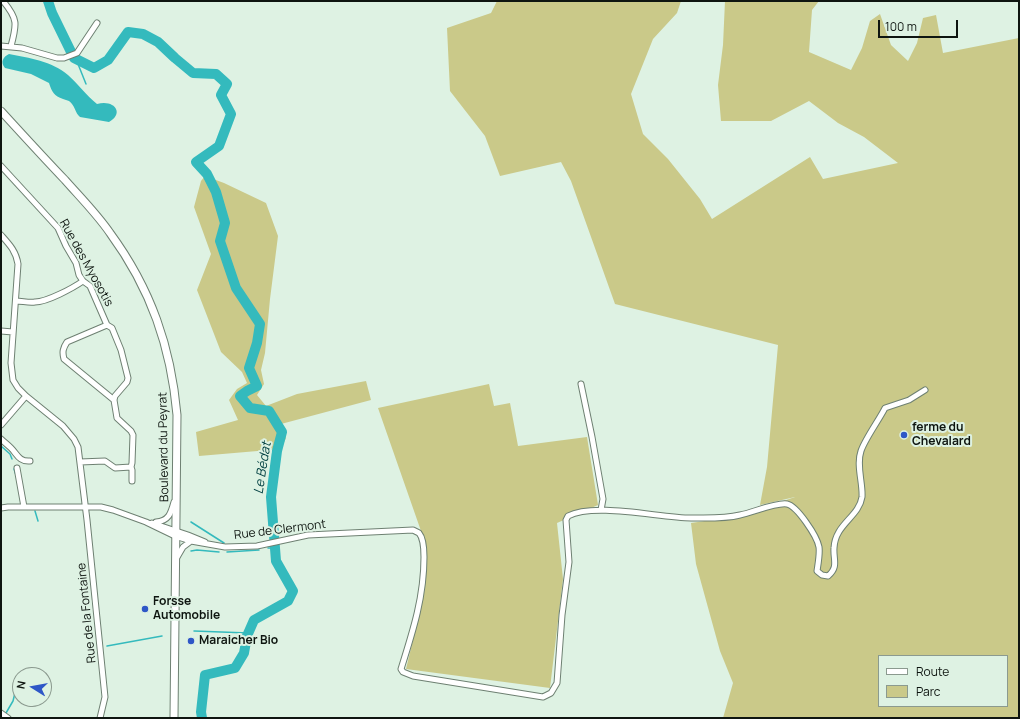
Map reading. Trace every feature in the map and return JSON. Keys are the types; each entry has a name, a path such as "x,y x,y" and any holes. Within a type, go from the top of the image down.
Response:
{"main road":[{"name":"Boulevard du Peyrat","path":"1,111 90,208 110,233 142,284 161,332 170,362 177,415 174,718"}],"street":[{"path":"3,1 13,13 15,18 14,36 11,46"},
{"path":"1,46 11,46 57,58 64,58 77,53 97,23"},
{"name":"Rue des Myosotis","path":"1,166 58,228 76,263 79,275 83,281 90,286 107,325 112,328 121,350 128,378 127,382 115,396 114,400"},
{"name":"Rue de la Fontaine","path":"1,235 13,248 18,264 11,373 13,380 26,396 63,426 74,439 78,447 105,697 100,718"},
{"path":"16,301 36,302 43,300 73,288 83,281"},
{"path":"107,325 67,342 63,347 63,354 64,359 114,400 117,418 132,432 132,481"},
{"path":"1,331 14,332"},
{"path":"581,384 603,499 601,510 690,518 720,518 738,516 776,504 787,504 796,509 813,534 819,546 817,571 822,575 828,576 833,572 835,565 834,548 837,535 843,525 858,509 862,498 860,465 861,452 885,408 909,400 925,390"},
{"path":"1,425 26,396"},
{"path":"1,439 22,461 30,461"},
{"path":"80,462 105,461 115,468 131,467"},
{"path":"17,468 24,507"},
{"path":"146,522 164,522 168,517 176,496"},
{"path":"1,508 101,507 213,545"},
{"name":"Rue de Clermont","path":"175,533 191,541 238,547 257,546 308,535 413,530 419,533 424,550 423,583 421,599 401,669 403,672 413,676 543,697 555,689 557,683 562,615 569,562 566,520 568,516 573,513 601,510"},
{"path":"153,523 175,533"},
{"path":"176,560 183,547 191,541"},
{"path":"1,713 8,718"}],"green space":[{"path":"497,1 681,1 677,13 653,39 631,94 643,134 668,159 700,199 712,219 810,157 823,179 898,163 864,137 838,123 809,101 771,121 721,121 718,85 723,45 725,1 819,1 812,10 809,52 851,70 862,48 870,21 880,14 891,45 908,61 917,43 923,18 936,15 943,53 1019,38 1019,718 723,718 733,683 720,651 696,564 691,523 739,516 795,497 760,505 767,467 778,345 615,304 571,181 561,162 500,176 485,136 450,91 447,28 491,13"},
{"path":"205,176 224,183 266,203 278,236 265,353 261,370 264,384 257,395 266,406 297,394 366,381 371,400 281,424 286,438 281,449 199,456 196,432 238,420 229,400 237,389 247,383 242,372 221,352 197,290 211,254 194,207 201,181"},
{"path":"489,384 494,406 510,403 518,446 587,437 598,505 557,523 563,579 550,688 406,669 424,594 426,559 421,531 378,408"}],"water":[{"path":"9,54 55,66 72,78 97,104 108,103 112,105 117,111 116,115 109,122 80,117 69,101 57,96 54,93 49,83 31,74 5,68 3,60"}],"waterway":[{"name":"Le Bédat","path":"48,1 52,13 74,58 94,68 108,60 128,32 143,34 158,42 193,73 216,74 227,84 221,95 231,114 219,146 196,162 207,174 216,192 225,223 220,241 236,288 260,324 257,343 249,368 257,386 240,396 250,408 269,411 282,432 277,451 271,497 276,561 293,591 288,601 254,620 247,636 244,653 235,668 205,675 201,712 202,718"},
{"path":"76,59 86,84"},
{"path":"1,446 10,454 12,459"},
{"path":"14,469 16,475"},
{"path":"35,511 38,521"},
{"path":"191,522 224,543"},
{"name":"Le Bédat","path":"268,548 273,548 272,544"},
{"path":"191,551 197,550 219,552"},
{"path":"227,552 259,550"},
{"path":"194,631 248,633"},
{"path":"107,646 162,636"},
{"path":"6,713 12,703"}],"place":[{"name":"ferme du Chevalard","path":"904,435"},
{"name":"Forsse Automobile","path":"145,609"},
{"name":"Maraicher Bio","path":"191,641"}]}
